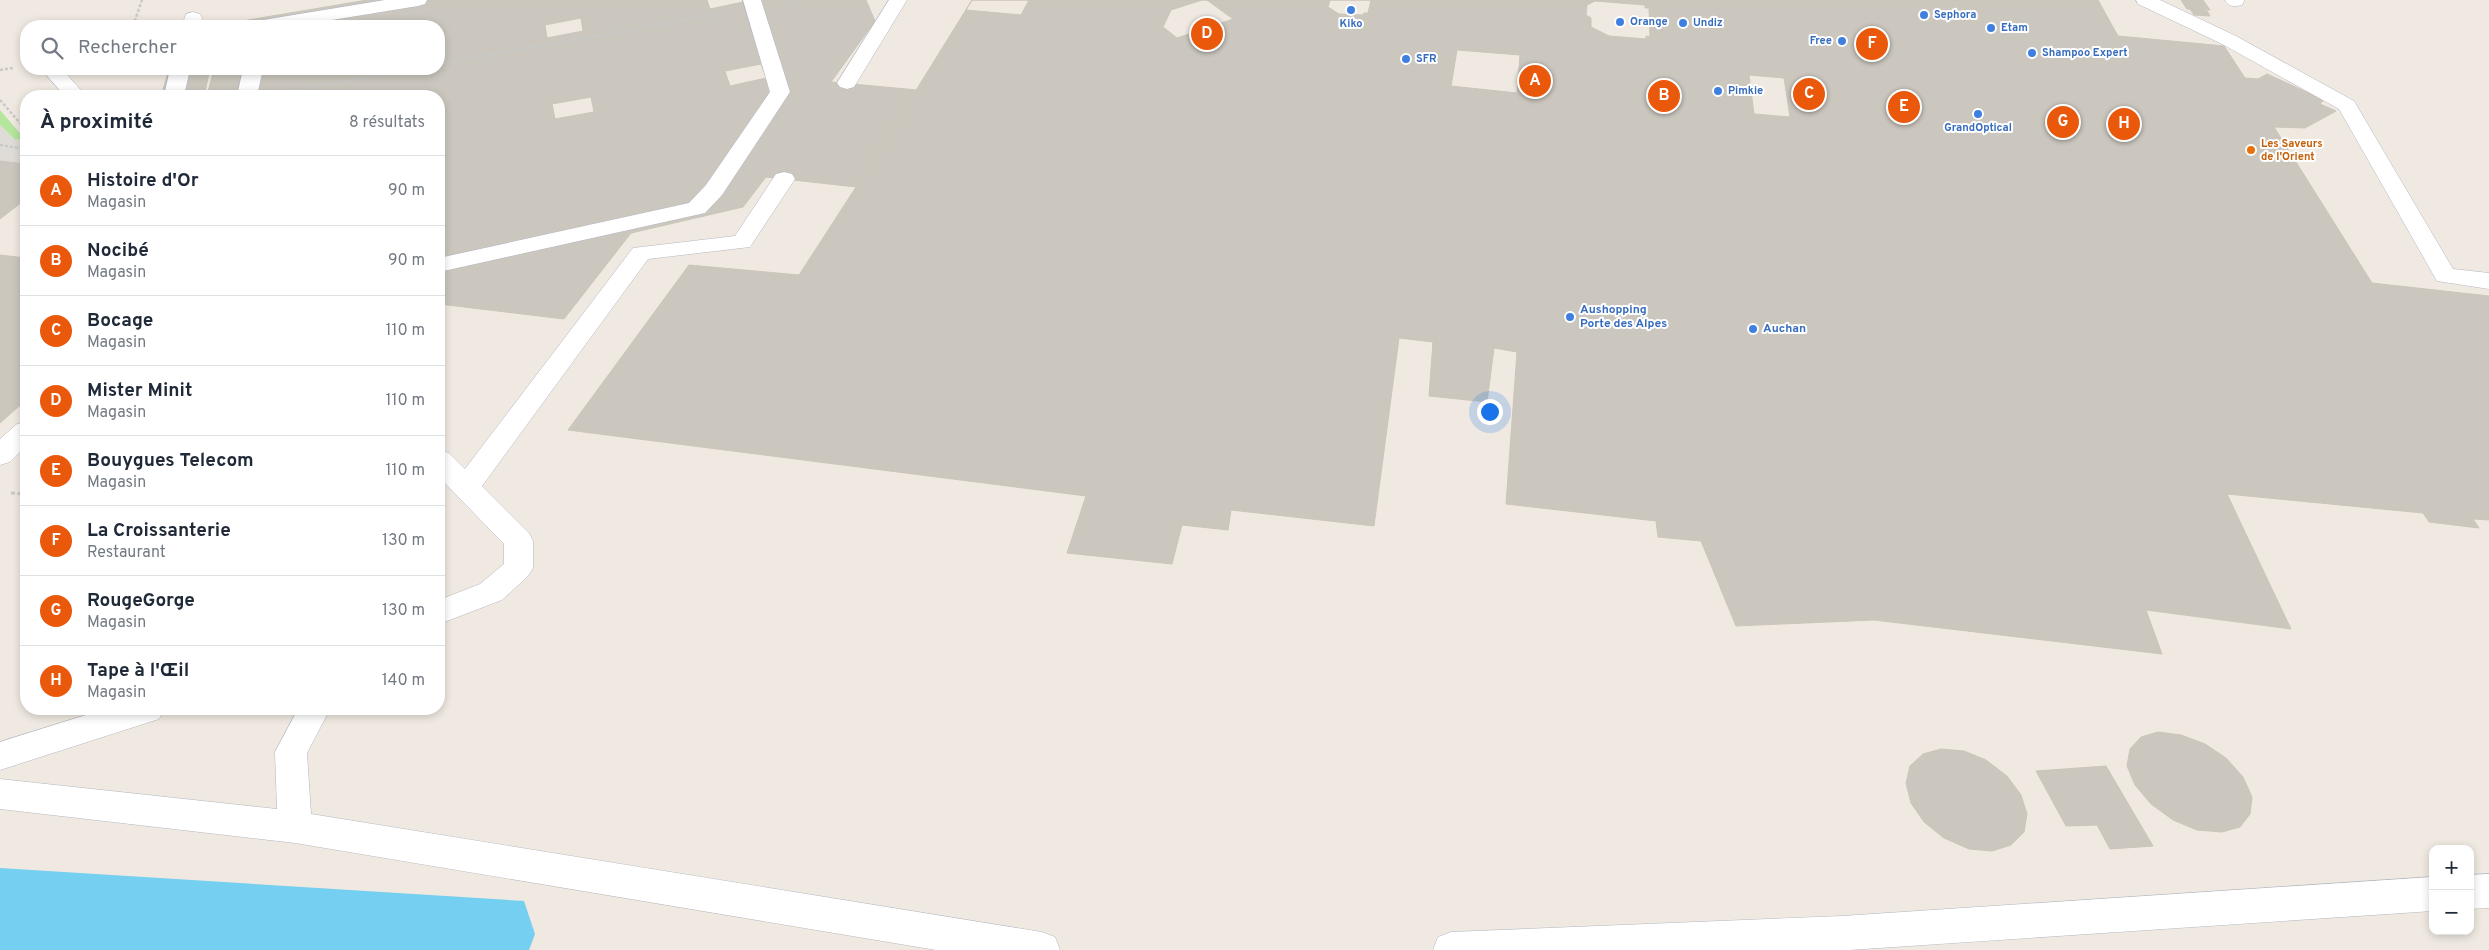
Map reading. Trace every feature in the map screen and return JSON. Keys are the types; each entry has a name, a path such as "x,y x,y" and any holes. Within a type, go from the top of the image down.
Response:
{"lane":[{"path":"299,20 418,0"},
{"path":"847,83 898,0"},
{"path":"2145,0 2229,40 2347,106 2445,276 2489,281"},
{"path":"445,264 697,208 714,190 780,92 753,4"},
{"path":"57,75 70,90"},
{"path":"175,90 179,75"},
{"path":"248,90 252,75"},
{"path":"466,488 641,253 742,242 784,179"},
{"path":"0,455 20,436"},
{"path":"445,466 519,541 518,568 491,592 445,610"},
{"path":"0,756 129,715"},
{"path":"295,826 291,752 311,715"},
{"path":"0,794 295,826 1042,950"},
{"path":"2474,892 2489,891"},
{"path":"1450,950 1842,932 2429,894"}],"path":[{"path":"136,20 142,0"},
{"path":"753,4 798,0"},
{"path":"445,64 722,14"},
{"path":"331,84 381,75"},
{"path":"298,90 382,75"},
{"path":"0,100 20,123"},
{"path":"0,145 20,147"},
{"path":"9,492 20,493"}],"green space":[{"path":"0,110 20,133 20,140 15,140 0,125"}],"shaded area":[{"path":"0,125 15,140 20,139 20,163 0,161"}],"water":[{"path":"0,868 524,901 535,934 529,950 0,950"}],"building":[{"path":"367,0 707,0 710,9 743,2 742,0 866,0 875,21 831,82 917,90 856,187 766,177 743,207 631,233 564,319 445,305 445,90 209,90 212,75 445,75 445,20 249,20","holes":["581,18 583,31 547,38 545,25","761,64 766,78 730,86 725,71","591,97 594,112 555,119 552,104"]},
{"name":"Aushopping Porte des Alpes","path":"972,0 2098,0 2118,36 2224,46 2245,78 2258,79 2267,74 2324,100 2320,104 2336,111 2305,128 2274,127 2372,283 2489,296 2489,520 2473,519 2479,528 2429,522 2423,513 2227,494 2291,629 2146,610 2162,654 1874,620 1736,626 1701,541 1658,537 1656,521 1506,504 1517,352 1494,348 1487,402 1429,396 1433,342 1399,338 1374,526 1231,510 1228,530 1182,525 1172,564 1067,553 1086,496 568,430 689,265 799,275"},
{"path":"972,0 1029,0 1021,15 966,10"},
{"path":"1207,0 1233,19 1177,38 1163,27 1171,10"},
{"name":"Kiko","path":"1330,0 1371,0 1368,13 1363,15 1339,14 1328,7"},
{"path":"2181,0 2203,0 2210,10 2187,9"},
{"name":"Orange","path":"1595,1 1645,5 1645,8 1649,8 1650,37 1646,36 1646,39 1609,36 1591,27 1591,18 1586,15 1587,5"},
{"path":"2190,9 2207,11 2210,16 2194,15"},
{"path":"1457,50 1520,55 1517,93 1451,86"},
{"path":"167,75 209,75 205,90 163,90"},
{"path":"1749,75 1784,78 1790,117 1754,114"},
{"path":"0,161 20,163 20,204 0,219"},
{"path":"0,255 20,257 20,405 0,423"},
{"path":"2158,732 2181,735 2205,744 2226,758 2243,777 2252,797 2250,814 2240,827 2222,832 2197,830 2173,820 2151,804 2135,785 2127,766 2130,749 2141,737"},
{"path":"1941,749 1964,751 1986,760 2007,776 2021,795 2027,814 2024,832 2011,845 1992,851 1969,849 1944,838 1924,822 1911,803 1906,783 1910,766 1923,754"},
{"path":"2106,766 2153,846 2110,849 2097,825 2066,826 2036,771"}],"place":[{"name":"Kiko","path":"1351,10"},
{"name":"Sephora","path":"1924,15"},
{"name":"Orange","path":"1620,22"},
{"name":"Undiz","path":"1683,23"},
{"name":"Etam","path":"1991,28"},
{"name":"Mister Minit","path":"1207,34"},
{"name":"Free","path":"1842,41"},
{"name":"La Croissanterie","path":"1872,44"},
{"name":"Shampoo Expert","path":"2032,53"},
{"name":"SFR","path":"1406,59"},
{"name":"Histoire d'Or","path":"1535,81"},
{"name":"Pimkie","path":"1718,91"},
{"name":"Bocage","path":"1809,94"},
{"name":"Nocibé","path":"1664,96"},
{"name":"Bouygues Telecom","path":"1904,107"},
{"name":"GrandOptical","path":"1978,114"},
{"name":"RougeGorge","path":"2063,122"},
{"name":"Tape à l'Œil","path":"2124,124"},
{"name":"Les Saveurs de l'Orient","path":"2251,150"},
{"name":"Aushopping Porte des Alpes","path":"1570,317"},
{"name":"Auchan","path":"1753,329"}]}
